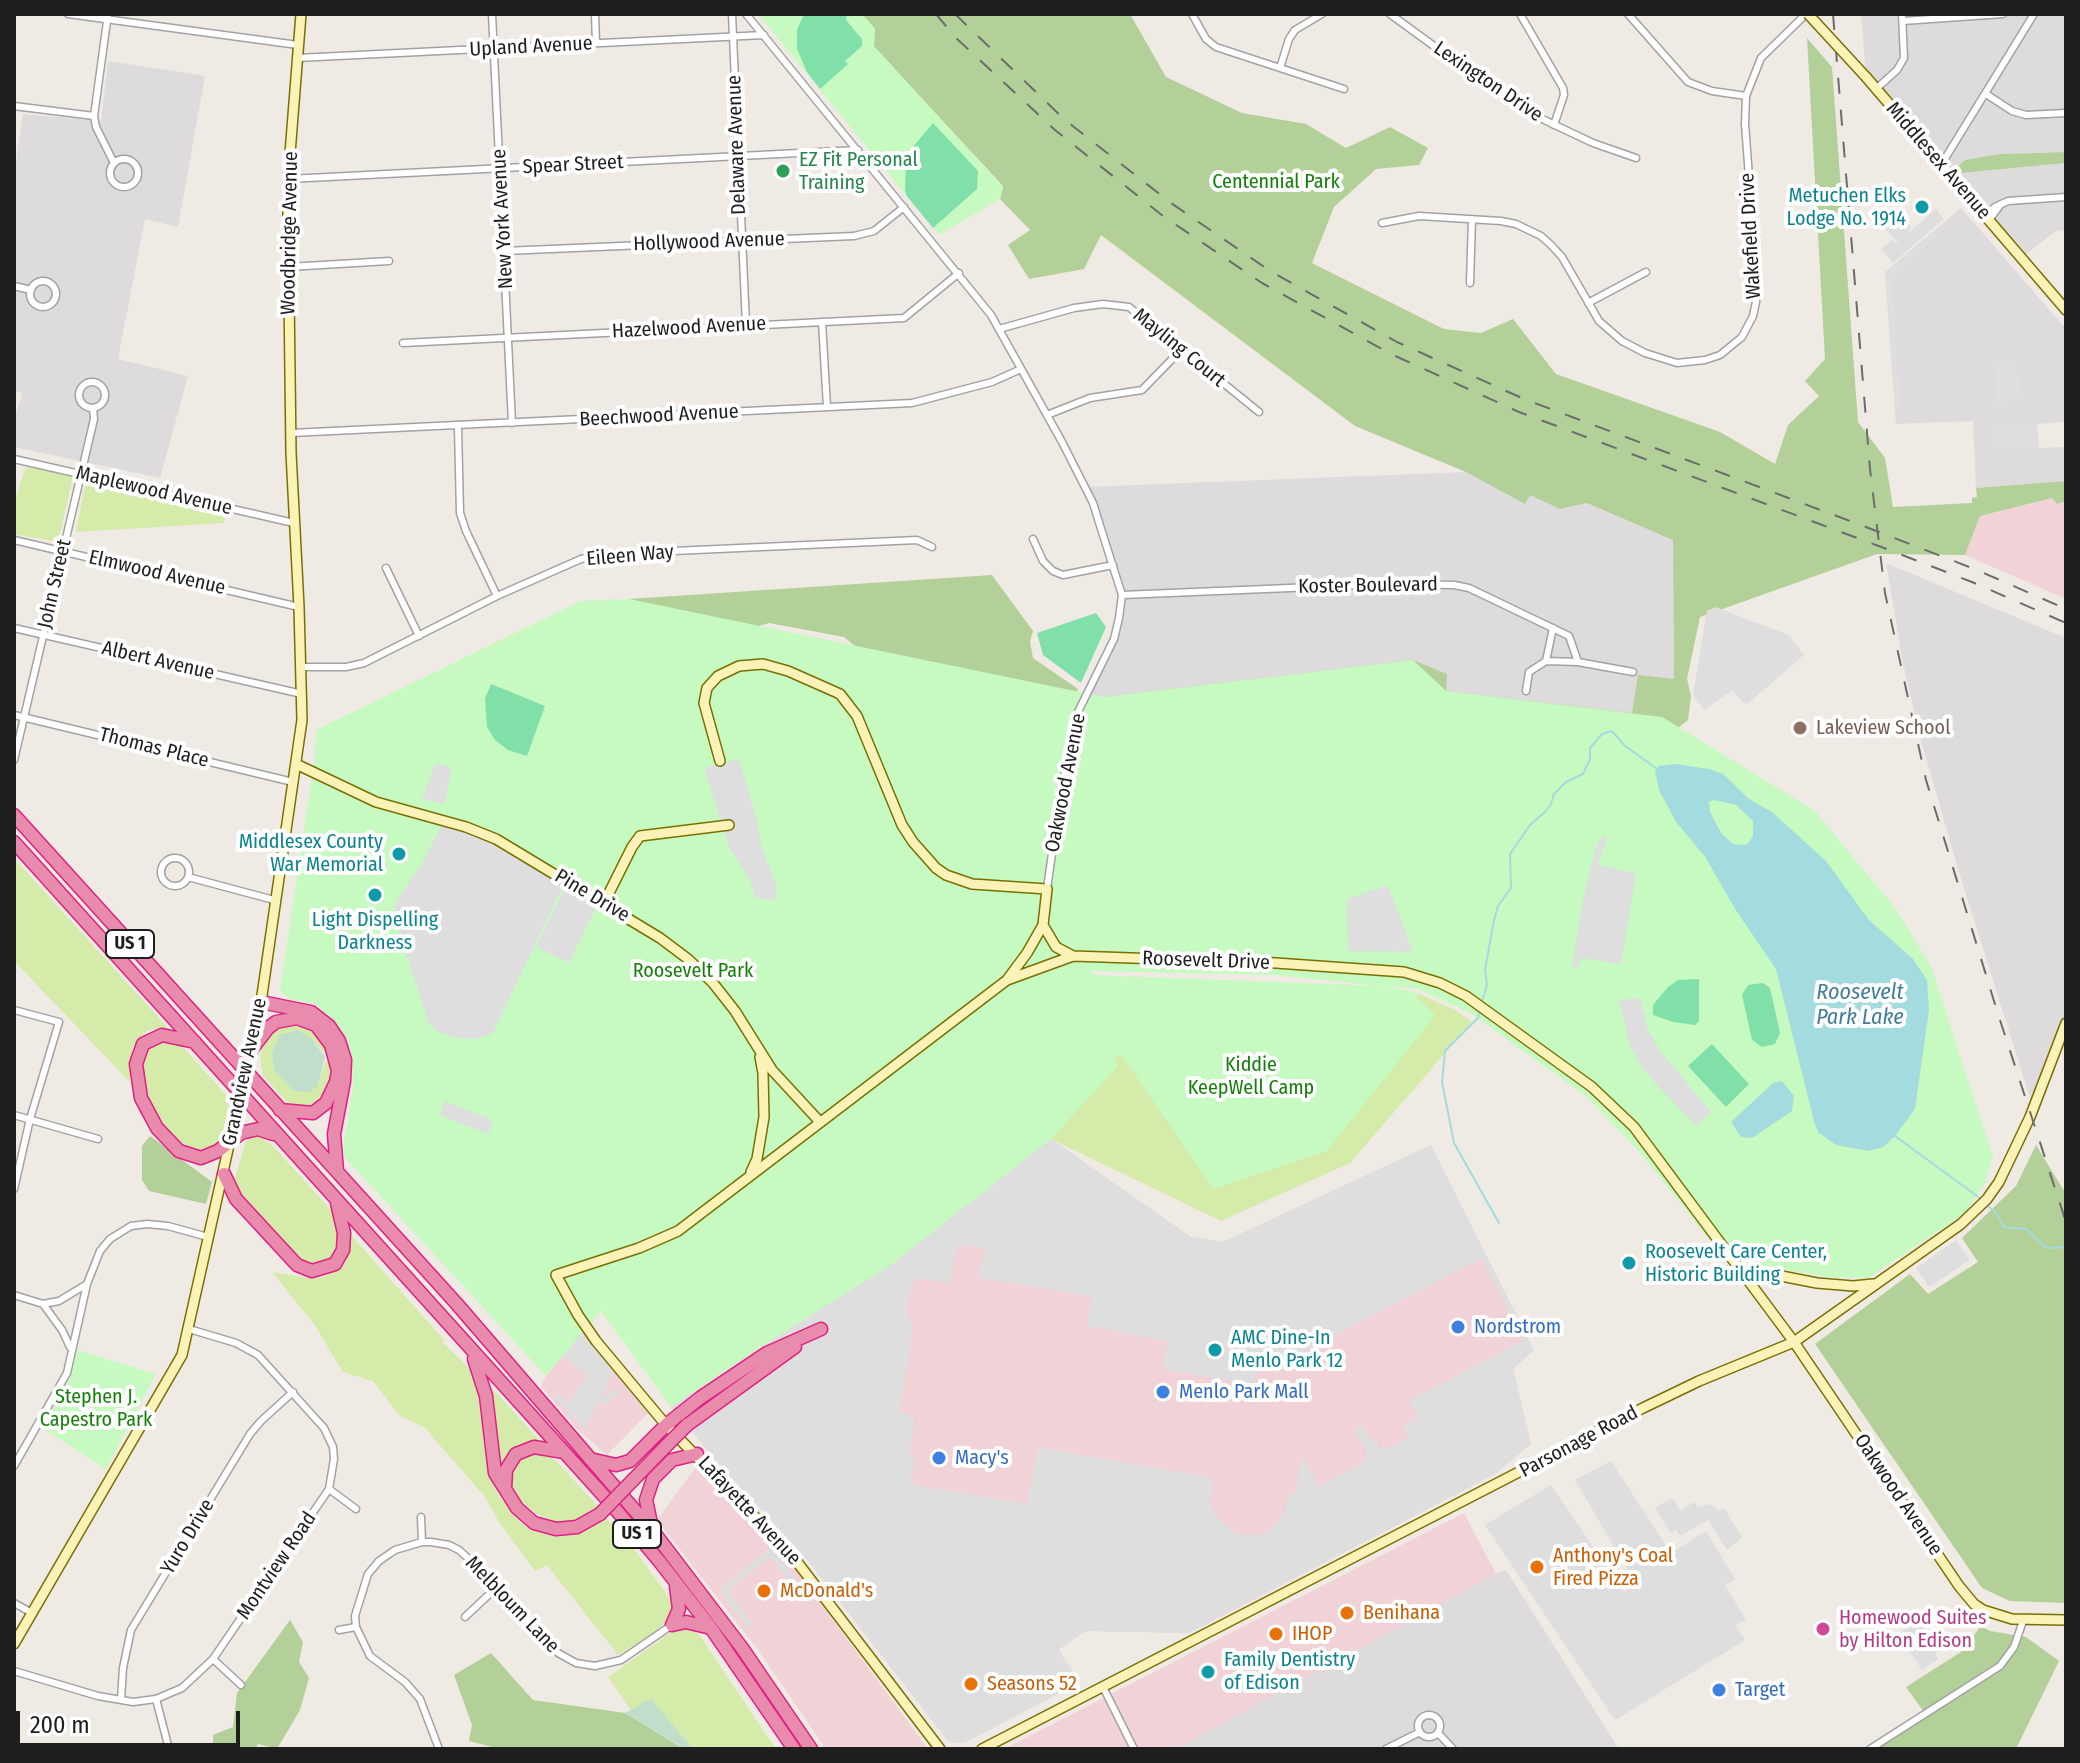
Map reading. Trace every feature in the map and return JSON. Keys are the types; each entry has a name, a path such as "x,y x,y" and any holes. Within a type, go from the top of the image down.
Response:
{"highway":[{"name":"US 1","path":"14,815 456,1303 653,1531 742,1648 811,1749"},
{"name":"US 1","path":"14,842 612,1505 711,1628 794,1749"},
{"path":"261,1002 311,1012 329,1026 339,1041 345,1060 334,1134 337,1171"},
{"path":"252,1049 276,1022 297,1018 316,1025 331,1045 338,1071 326,1103 313,1113 280,1110"},
{"path":"195,1042 162,1035 143,1044 136,1064 141,1098 157,1128 179,1151 201,1158 218,1151 241,1133 258,1129 276,1135"},
{"path":"224,1174 236,1199 297,1265 312,1271 335,1264 343,1250 344,1233 337,1200"},
{"path":"459,1336 479,1370 486,1396 495,1473 523,1515 546,1527 567,1529 600,1514 687,1425 821,1329 767,1353 700,1398 666,1425 630,1461 616,1465 590,1459"},
{"path":"505,1489 506,1470 516,1454 534,1447 564,1452"},
{"path":"653,1531 646,1500 653,1479 672,1460 697,1454"},
{"path":"672,1625 679,1609 675,1582"},
{"path":"672,1625 686,1622 711,1628"}],"street":[{"path":"68,14 298,45"},
{"name":"Woodbridge Avenue","path":"291,453 288,179 301,14"},
{"name":"New York Avenue","path":"492,14 512,423"},
{"path":"595,14 596,43"},
{"name":"Delaware Avenue","path":"732,14 746,325"},
{"name":"Oakwood Avenue","path":"746,14 968,284 999,329 1093,503 1122,595 1114,639 1076,716 1060,797 1043,925 1007,980"},
{"path":"1192,14 1206,39 1216,47 1344,89"},
{"path":"1280,68 1295,30 1322,14"},
{"name":"Lexington Drive","path":"1390,14 1519,108 1593,143 1636,158"},
{"path":"1520,14 1563,88 1562,104 1554,125"},
{"path":"1628,14 1688,82 1712,91 1746,96"},
{"name":"Wakefield Drive","path":"1382,223 1419,216 1516,224 1541,236 1562,257 1599,321 1622,341 1645,353 1677,363 1720,355 1742,337 1753,316 1757,282 1745,124 1746,96 1761,58 1807,14"},
{"name":"Middlesex Avenue","path":"1807,14 1866,77 2066,310"},
{"path":"1876,89 1902,64 1905,51 1903,18 2003,14"},
{"path":"1941,165 2034,14"},
{"path":"108,17 94,116 96,127 114,163 111,171 115,183 128,186 135,181 138,172 131,161 122,159 114,163"},
{"name":"Upland Avenue","path":"297,58 764,35"},
{"path":"1986,94 2019,114 2066,113"},
{"path":"14,106 94,116"},
{"name":"Spear Street","path":"288,179 858,150"},
{"path":"1987,218 2008,201 2066,197"},
{"name":"Hollywood Avenue","path":"504,251 865,235 883,226 904,207"},
{"path":"1470,283 1472,219"},
{"path":"288,267 389,261"},
{"path":"1588,303 1646,272"},
{"name":"Hazelwood Avenue","path":"403,343 904,318 959,273"},
{"path":"37,282 48,282 56,289 56,298 49,306 38,307 31,299 31,290 37,282"},
{"path":"14,286 31,290"},
{"name":"Mayling Court","path":"999,329 1074,308 1118,305 1140,314 1180,351 1259,412"},
{"path":"822,322 827,407"},
{"path":"1047,415 1090,398 1142,390 1180,351"},
{"name":"Beechwood Avenue","path":"291,433 924,402 992,382 1021,369"},
{"name":"John Street","path":"91,383 101,386 105,396 100,405 93,408 83,405 80,395 84,386 91,383"},
{"name":"John Street","path":"14,760 94,419 93,408"},
{"path":"458,427 460,513 497,596"},
{"name":"Grandview Avenue","path":"14,1644 178,1366 189,1329 261,1002 296,764 302,667 291,453"},
{"name":"Maplewood Avenue","path":"14,459 294,523"},
{"path":"1033,539 1043,561 1053,571 1063,575 1113,565"},
{"name":"Elmwood Avenue","path":"14,540 299,607"},
{"name":"Eileen Way","path":"302,667 346,667 364,663 497,596 581,559 607,554 917,540 932,547"},
{"path":"386,568 419,636"},
{"name":"Koster Boulevard","path":"1122,595 1439,583 1469,588 1569,636 1578,662"},
{"name":"Albert Avenue","path":"14,628 302,694"},
{"path":"1546,661 1553,628"},
{"path":"1526,691 1529,672 1546,661 1578,662 1633,672"},
{"path":"720,761 704,703 711,682 729,670 751,664 788,671 828,688 850,705 902,825 936,868 972,884 1047,889"},
{"name":"Thomas Place","path":"14,715 293,782"},
{"name":"Pine Drive","path":"296,764 376,802 466,827 496,839 660,938 701,971 725,996 784,1085 820,1122"},
{"path":"604,903 640,836 729,825"},
{"path":"171,859 181,859 188,867 188,877 180,885 170,884 163,877 163,866 171,859"},
{"path":"188,877 274,900"},
{"path":"1043,925 1053,943 1073,956"},
{"name":"Roosevelt Drive","path":"556,1275 678,1231 1007,980 1073,956 1276,963 1404,972 1440,983 1493,1014 1584,1080 1634,1127 1794,1342"},
{"path":"14,1010 59,1022 30,1119 14,1189"},
{"name":"Parsonage Road","path":"982,1749 1656,1401 1794,1342 1961,1224 1984,1202 2003,1174 2030,1117 2066,1023"},
{"path":"747,1177 757,1159 764,1117 763,1073 754,1043"},
{"path":"14,1115 98,1139"},
{"path":"14,1466 67,1373 70,1347 87,1284 100,1251 117,1233 131,1226 168,1226 208,1237"},
{"path":"1747,1279 1771,1274 1853,1286 1877,1284"},
{"name":"Lafayette Avenue","path":"556,1275 587,1328 666,1425 791,1554 940,1749"},
{"path":"14,1295 43,1304 59,1301 87,1284"},
{"path":"43,1304 70,1347"},
{"name":"Montview Road","path":"14,1671 121,1700 156,1699 182,1688 213,1659 329,1489 334,1471 333,1447 324,1428 293,1392 271,1367 246,1348 224,1338 189,1329"},
{"name":"Oakwood Avenue","path":"1794,1342 1967,1596 1983,1610 2023,1621 2066,1620"},
{"name":"Yuro Drive","path":"121,1700 123,1668 131,1630 250,1434 293,1392"},
{"path":"329,1489 356,1509"},
{"path":"421,1517 422,1542 395,1550 379,1561 368,1574 355,1616 356,1627 370,1656 405,1682 420,1699 439,1749"},
{"name":"Melbloum Lane","path":"422,1542 449,1545 459,1550 498,1586 551,1649 576,1663 595,1666 621,1660 672,1625"},
{"path":"465,1617 498,1586"},
{"path":"14,1603 32,1613"},
{"path":"1870,1749 2000,1666 2014,1647 2023,1621"},
{"path":"339,1630 356,1627"},
{"path":"213,1659 241,1685"},
{"path":"1103,1687 1134,1749"},
{"path":"156,1699 169,1749"},
{"path":"1420,1732 1420,1721 1432,1716 1440,1723 1438,1733"},
{"path":"1420,1732 1429,1737 1438,1733"},
{"path":"1386,1749 1420,1732"},
{"path":"1438,1733 1453,1749"}],"shaded area":[{"path":"1861,14 2066,14 2066,152 2000,154 1965,160 1950,173 2066,163 2066,230 2056,231 2021,258 1866,77"},
{"path":"108,61 205,76 178,227 145,219 118,359 188,376 160,478 14,447 14,421 22,393 14,391 14,175 23,114 101,121"},
{"path":"1961,208 2066,329 2066,422 2037,424 2039,448 2066,447 2066,481 1976,488 1973,421 1896,424 1885,272"},
{"path":"1895,209 1911,227 1908,233 1936,209 1944,219 1893,263 1881,249 1893,239 1896,243 1901,238 1896,241 1880,222"},
{"path":"1932,233 1939,235 1891,277 1901,405 1896,411 1886,273"},
{"path":"2018,363 2020,398 2012,398 2012,404 1996,405 1994,364"},
{"path":"2035,422 2036,444 1992,446 1991,424"},
{"path":"1466,472 1524,503 1530,494 1560,509 1587,503 1673,539 1674,680 1632,713 1446,691 1413,660 1104,697 1087,694 1114,639 1121,595 1084,487"},
{"path":"2053,498 2057,504 2066,501 2066,599 1965,555 1980,516"},
{"path":"1886,563 2066,638 2066,1023 2032,1104 1919,733"},
{"path":"1715,607 1789,635 1804,655 1746,705 1732,690 1705,710 1693,696 1707,611"},
{"path":"739,759 761,845 776,884 777,900 755,898 750,880 729,847 704,768"},
{"path":"435,764 452,767 445,804 422,799"},
{"path":"442,825 496,844 563,885 493,1033 478,1039 457,1038 439,1032 429,1024 395,920 397,900 421,865"},
{"path":"1602,835 1607,838 1598,865 1636,873 1621,964 1581,958 1579,968 1572,967 1583,900 1595,850"},
{"path":"1388,885 1413,952 1348,951 1347,899"},
{"path":"563,891 596,907 569,963 536,947"},
{"path":"1641,998 1647,1028 1661,1052 1711,1112 1696,1126 1644,1071 1629,1044 1619,1000"},
{"path":"445,1101 493,1120 488,1134 440,1115"},
{"name":"Menlo Park Mall","path":"1051,1139 1191,1237 1223,1242 1431,1145 1534,1350 1513,1369 1531,1444 1495,1474 1189,1633 1086,1631 1059,1649 1079,1683 964,1743 955,1743 948,1741 801,1552 726,1472 671,1407 891,1265"},
{"name":"Menlo Park Mall","path":"1051,1139 1191,1237 1223,1242 1431,1145 1534,1350 1513,1369 1531,1444 1495,1474 1189,1633 1086,1631 1059,1649 1079,1683 964,1743 955,1743 948,1741 801,1552 726,1472 671,1407 891,1265","holes":["958,1244 985,1248 978,1278 1091,1296 1087,1326 1168,1341 1163,1369 1254,1385 1259,1359 1283,1362 1481,1259 1524,1340 1410,1400 1417,1418 1403,1427 1409,1438 1381,1450 1376,1438 1371,1441 1362,1425 1354,1428 1367,1454 1366,1460 1319,1486 1302,1455 1296,1493 1289,1492 1285,1511 1266,1533 1235,1533 1215,1516 1210,1503 1212,1478 1038,1447 1027,1504 910,1484 915,1459 909,1456 915,1416 899,1412 912,1337 912,1323 906,1309 914,1278 949,1283"]},
{"path":"1956,1240 1970,1260 1929,1287 1916,1268"},
{"path":"584,1330 589,1332 649,1412 607,1455 577,1429 541,1386"},
{"path":"584,1330 613,1373 600,1400 614,1388 618,1393 604,1405 599,1400 585,1430 554,1397 560,1395 568,1404 587,1376 563,1356"},
{"path":"1611,1461 1671,1553 1706,1531 1735,1579 1725,1585 1746,1620 1735,1625 1745,1640 1615,1720 1485,1525 1551,1485 1624,1592 1636,1584 1575,1480"},
{"path":"698,1464 779,1547 928,1749 826,1749 758,1650 657,1520"},
{"path":"1672,1498 1681,1511 1694,1502 1698,1507 1710,1504 1719,1511 1724,1508 1742,1537 1727,1550 1708,1520 1680,1536 1676,1530 1671,1533 1655,1508"},
{"path":"1464,1513 1496,1574 1175,1749 1004,1749"},
{"path":"771,1547 798,1582 793,1587 770,1557 728,1591 752,1625 748,1628 719,1590"},
{"path":"1506,1570 1619,1749 1175,1749 1496,1574"},
{"path":"1920,1619 1940,1650 1935,1654 1938,1659 1922,1670 1898,1634"}],"green space":[{"path":"758,14 862,14 875,29 874,46 1003,187 1000,199 939,235"},
{"path":"804,14 847,14 846,20 862,39 862,46 845,61 848,64 820,89 807,72 797,49 797,30"},
{"name":"Centennial Park","path":"862,14 1130,14 1166,77 1242,113 1306,124 1346,148 1390,127 1428,148 1419,165 1376,169 1334,207 1312,263 1444,329 1481,333 1513,319 1556,374 1720,432 1775,464 1788,425 1819,396 1805,381 1825,359 1807,38 1832,67 1858,422 1885,458 1893,507 1972,503 1972,498 1977,497 1976,488 2066,481 2066,501 2057,504 2052,498 1980,516 1965,555 1877,554 1700,617 1687,679 1691,696 1688,720 1678,728 1104,697 1413,660 1447,674 1446,691 1632,713 1638,675 1674,679 1673,540 1587,503 1560,509 1530,495 1525,504 1466,472 1355,426 1101,235 1084,269 1029,279 1008,245 1030,230 1000,199 1003,186 873,46 875,29"},
{"path":"933,123 978,171 977,189 933,228 906,195 905,187 906,166 912,148"},
{"path":"2066,152 2066,163 1949,174 1965,160 2000,154"},
{"path":"26,467 73,476 58,542 14,534 14,494 17,494"},
{"path":"86,481 225,511 224,523 76,532"},
{"path":"992,575 1033,631 1030,642 1033,658 1078,689 1069,711 901,685 844,637 769,623 691,646 629,610 629,599"},
{"name":"Roosevelt Park","path":"629,599 1104,697 1413,660 1446,691 1662,717 1815,811 1895,908 1931,966 1993,1157 1985,1183 1965,1213 1868,1278 1829,1277 1725,1259 1642,1155 1586,1096 1470,1013 1418,989 1387,986 1417,993 1416,997 1435,1016 1327,1151 1213,1189 1121,1054 1115,1057 1118,1066 1051,1139 891,1265 671,1407 601,1311 546,1376 342,1154 353,1087 352,1060 346,1042 334,1022 315,1004 290,999 280,991 315,756 316,730 581,601","holes":["1092,971 1276,975 1380,986 1093,975"]},
{"path":"1096,613 1106,627 1081,683 1043,655 1037,633"},
{"path":"491,684 545,706 527,756 508,750 495,740 487,727 485,699"},
{"path":"14,858 168,1028 148,1030 133,1046 130,1082 14,961"},
{"path":"1699,979 1699,1021 1695,1025 1653,1015 1653,1005 1668,987 1678,980"},
{"path":"1763,983 1770,988 1780,1033 1775,1044 1762,1047 1752,1040 1742,995 1748,985"},
{"name":"Kiddie KeepWell Camp","path":"1417,993 1455,1010 1472,1022 1350,1163 1221,1221 1051,1139 891,1265 671,1407 667,1399 690,1271 1121,1054 1435,1016 1416,997"},
{"path":"283,1025 302,1026 318,1036 328,1050 324,1053 312,1039 279,1035 272,1053 274,1070 318,1086 325,1063 330,1058 333,1071 325,1097 314,1107 301,1108 288,1104 263,1075 260,1055 270,1033"},
{"path":"297,1030 312,1039 325,1057 318,1086 309,1092 294,1091 274,1070 272,1053 279,1035"},
{"path":"164,1040 178,1042 228,1097 230,1116 223,1136 212,1150 191,1153 174,1142 145,1101 140,1062 145,1046"},
{"path":"1712,1044 1749,1084 1726,1107 1688,1066"},
{"path":"254,1135 274,1147 331,1210 338,1228 338,1249 330,1263 317,1268 302,1264 240,1197 234,1181 246,1141"},
{"path":"150,1136 212,1182 206,1204 149,1191 142,1180 142,1146"},
{"path":"2036,1145 2066,1194 2066,1603 2010,1601 1982,1588 1815,1344 1910,1274 1928,1294 1978,1262 1962,1238 2016,1186"},
{"path":"351,1235 444,1340 443,1343 475,1374 488,1469 497,1493 515,1517 530,1530 558,1537 581,1534 606,1518 637,1553 675,1606 672,1616 653,1633 618,1655 547,1565 535,1571 485,1497 424,1427 400,1416 373,1381 343,1372 314,1324 272,1272 316,1279 329,1274 344,1258"},
{"name":"Stephen J. Capestro Park","path":"77,1350 156,1374 106,1469 42,1428 71,1377"},
{"path":"491,1387 542,1443 528,1442 510,1451 500,1471"},
{"path":"527,1453 542,1453 554,1459 598,1506 577,1520 556,1523 535,1513 522,1502 511,1483 515,1466"},
{"path":"290,1620 303,1642 299,1662 309,1678 300,1710 277,1749 258,1744 255,1749 213,1749 213,1735 233,1727 237,1693"},
{"path":"689,1626 700,1636 776,1749 693,1749 651,1700 631,1710 608,1677 679,1627"},
{"path":"1981,1626 1990,1631 2026,1637 2059,1661 2016,1749 1870,1749 1924,1712 1906,1687 1961,1652"},
{"path":"491,1653 533,1700 625,1713 684,1749 500,1749 469,1741 472,1725 454,1675"},
{"path":"651,1699 693,1749 685,1749 625,1713"}],"water":[{"name":"Roosevelt Park Lake","path":"1676,764 1723,774 1749,799 1772,812 1826,861 1869,920 1913,959 1927,980 1929,1010 1915,1109 1883,1147 1869,1151 1836,1145 1819,1133 1776,969 1735,909 1706,858 1676,822 1659,790 1655,771 1659,766","holes":["1714,800 1736,805 1753,821 1753,836 1747,845 1733,844 1721,833 1710,812 1709,802"]},
{"path":"1782,1081 1794,1096 1792,1111 1752,1138 1741,1137 1731,1122 1773,1083"}],"waterway":[{"path":"1481,1005 1487,985 1485,970 1494,920 1498,906 1511,888 1510,854 1530,825 1545,812 1554,794 1566,782 1583,774 1590,759 1590,748 1602,734 1612,731 1624,745 1657,769"},
{"path":"1480,1011 1478,1018 1445,1051 1442,1082 1454,1143 1499,1223"},
{"path":"1895,1136 1981,1199"},
{"path":"1986,1204 1997,1214 2004,1227 2026,1229 2046,1248 2066,1247"}],"railway":[{"path":"936,14 955,37 1055,130 1163,216 1262,283 1391,354 1519,412 1884,548 2066,623"},
{"path":"955,14 1065,120 1171,203 1270,271 1397,342 1524,399 1977,570 2066,609"},
{"path":"1833,14 1870,469 1885,593 1926,780 2066,1222"}],"place":[{"name":"EZ Fit Personal Training","path":"783,171"},
{"name":"Metuchen Elks Lodge No. 1914","path":"1922,207"},
{"name":"Lakeview School","path":"1800,728"},
{"name":"Middlesex County War Memorial","path":"399,854"},
{"name":"Light Dispelling Darkness","path":"375,895"},
{"name":"Roosevelt Care Center, Historic Building","path":"1629,1263"},
{"name":"Nordstrom","path":"1458,1327"},
{"name":"AMC Dine-In Menlo Park 12","path":"1215,1350"},
{"name":"Menlo Park Mall","path":"1163,1392"},
{"name":"Macy's","path":"939,1458"},
{"name":"Anthony's Coal Fired Pizza","path":"1537,1567"},
{"name":"McDonald's","path":"764,1591"},
{"name":"Benihana","path":"1347,1613"},
{"name":"Homewood Suites by Hilton Edison","path":"1823,1629"},
{"name":"IHOP","path":"1276,1634"},
{"name":"Family Dentistry of Edison","path":"1208,1672"},
{"name":"Seasons 52","path":"971,1684"},
{"name":"Target","path":"1719,1690"}]}
